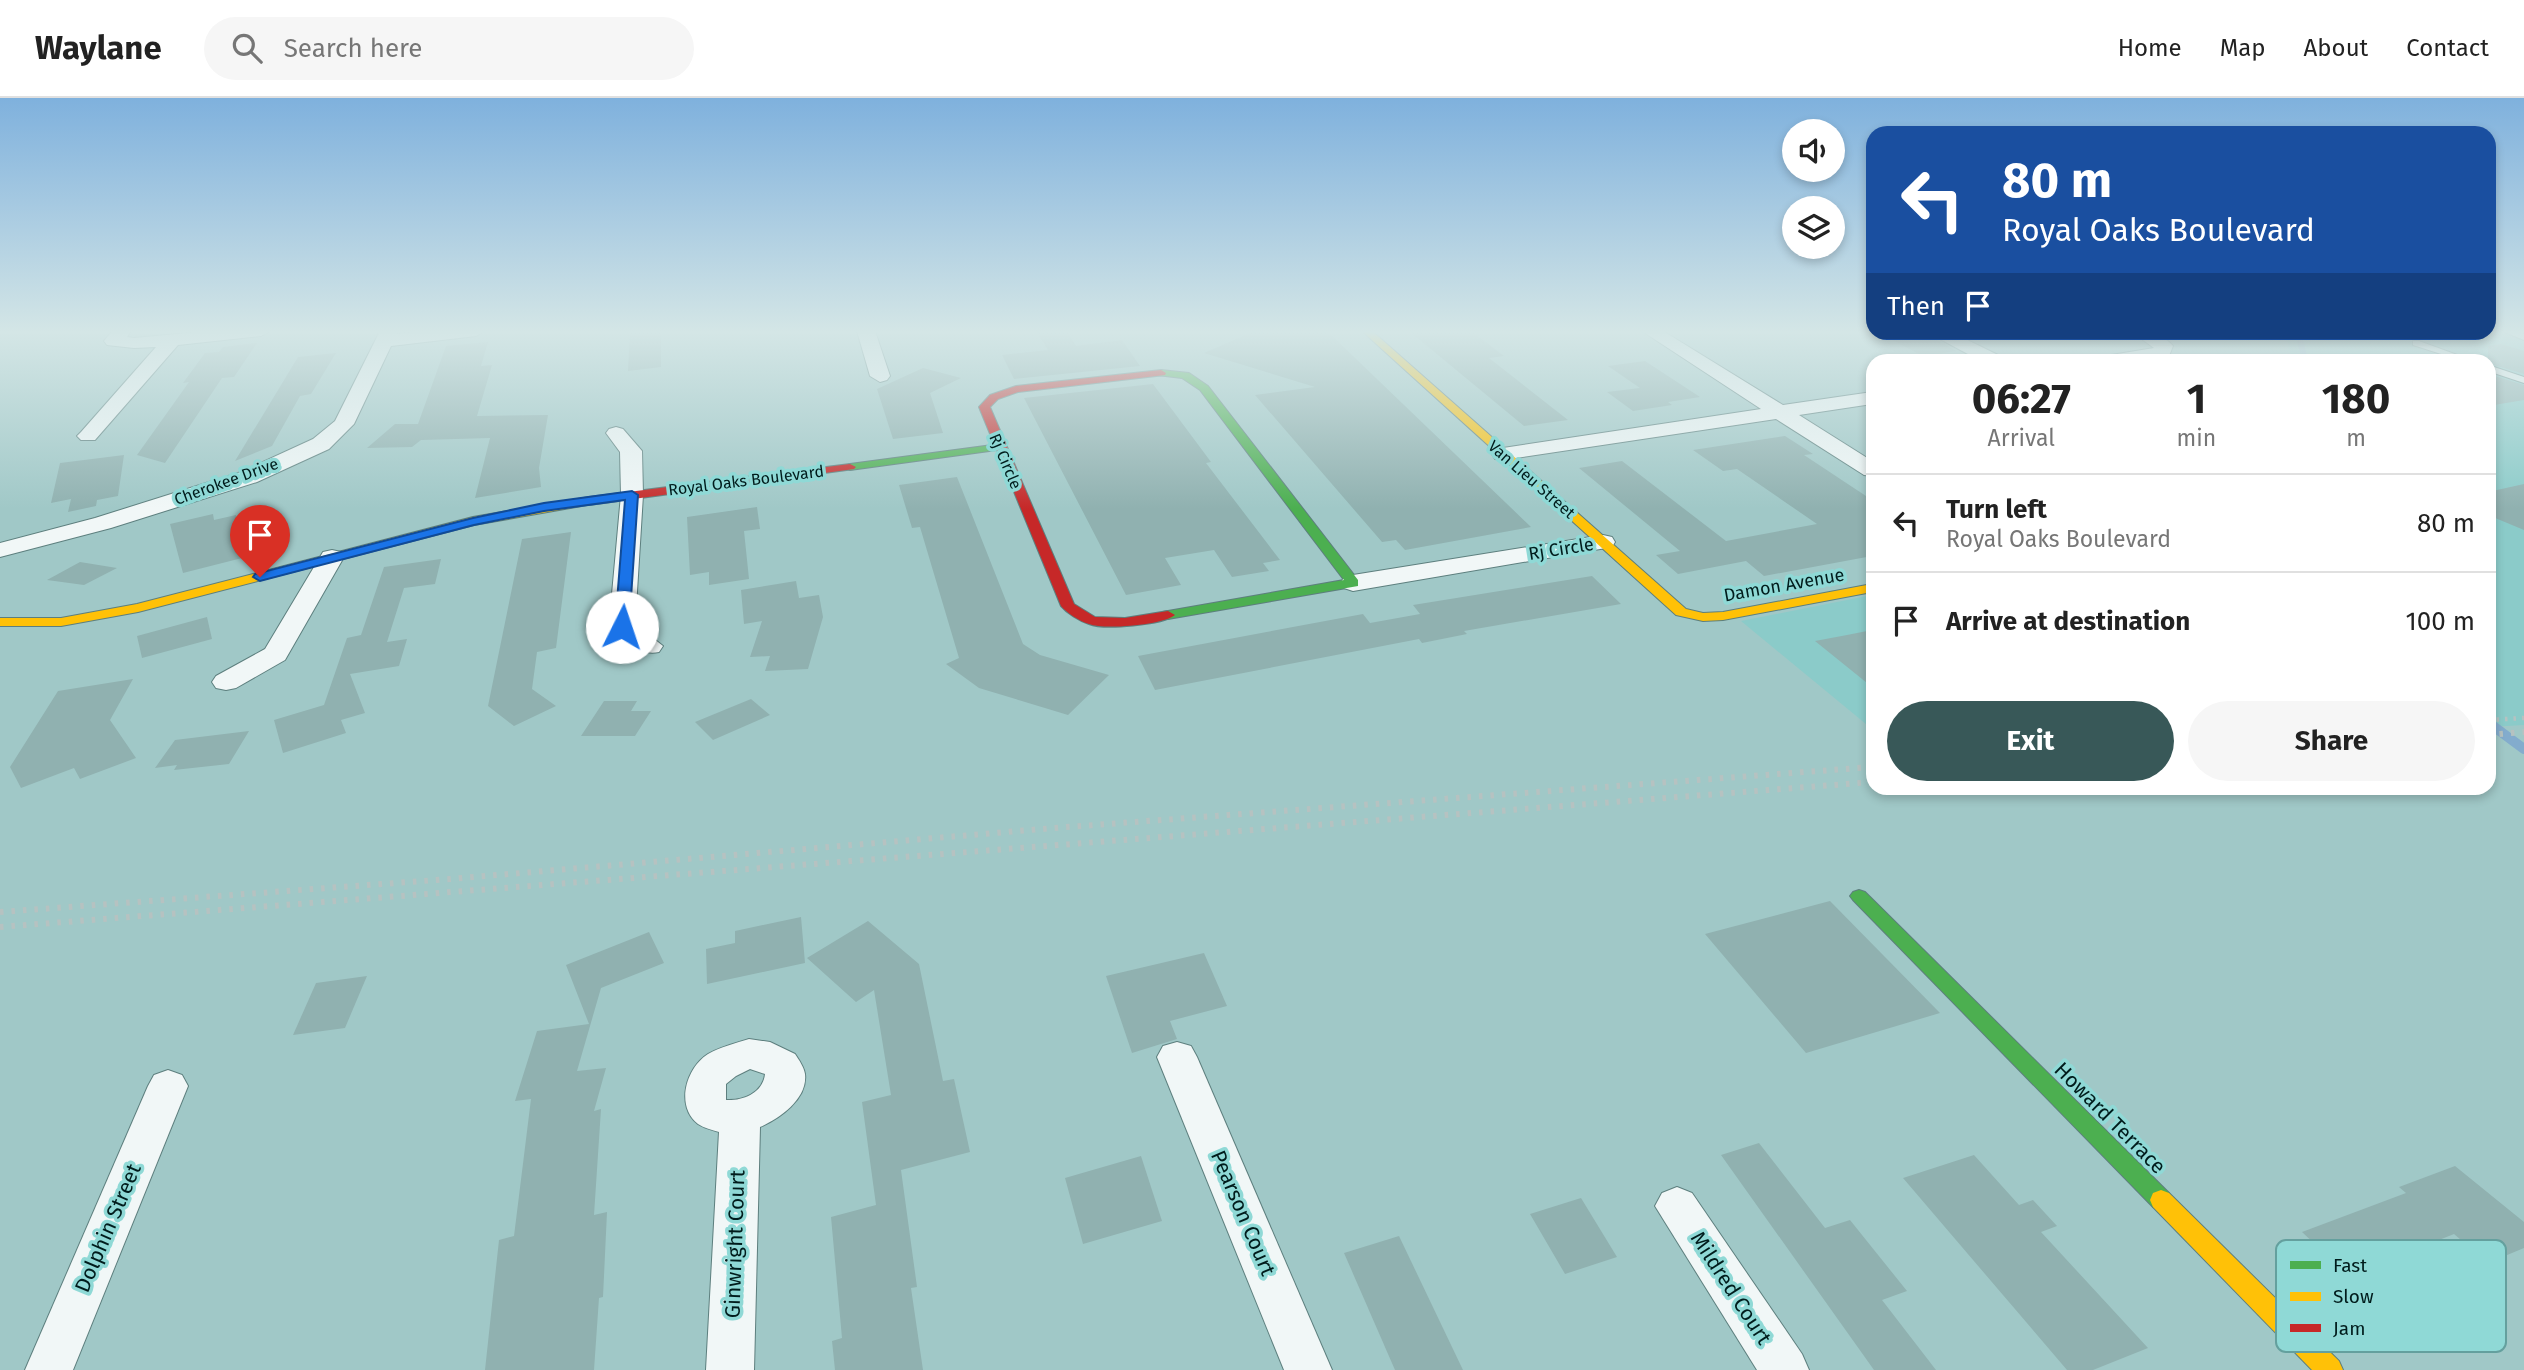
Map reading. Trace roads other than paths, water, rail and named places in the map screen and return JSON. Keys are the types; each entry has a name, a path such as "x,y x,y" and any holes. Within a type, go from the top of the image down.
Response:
{"street":[{"path":"88,436 128,390"},
{"name":"Cherokee Drive","path":"0,550 103,523 249,477 321,444 344,424 360,390"},
{"name":"Rj Circle","path":"1012,390 994,397 984,407 1068,606 1092,621 1125,622 1603,542"},
{"name":"Rj Circle","path":"1206,390 1353,583"},
{"name":"Van Lieu Street","path":"1433,390 1603,542"},
{"path":"1747,390 1866,466"},
{"path":"1503,454 1866,399"},
{"path":"616,433 631,451 632,495 622,627 649,646"},
{"name":"Royal Oaks Boulevard","path":"0,622 61,622 138,608 473,522 544,507 1000,447"},
{"name":"Damon Avenue","path":"1603,542 1681,612 1703,617 1723,616 1866,589"},
{"path":"226,682 275,654 332,558"},
{"name":"Howard Terrace","path":"1859,896 2276,1316"},
{"name":"Pearson Court","path":"1177,1057 1308,1370"},
{"name":"Dolphin Street","path":"49,1370 168,1086"},
{"name":"Ginwright Court","path":"730,1370 740,1118"},
{"name":"Mildred Court","path":"1677,1206 1785,1370"},
{"name":"Howard Terrace","path":"2312,1352 2330,1370"}],"waterway":[{"path":"2496,728 2524,749"}],"railway":[{"path":"2496,720 2524,718"},
{"path":"2496,734 2524,732"},
{"path":"0,912 450,879 1054,828 1866,767"},
{"path":"0,927 1866,782"}]}
